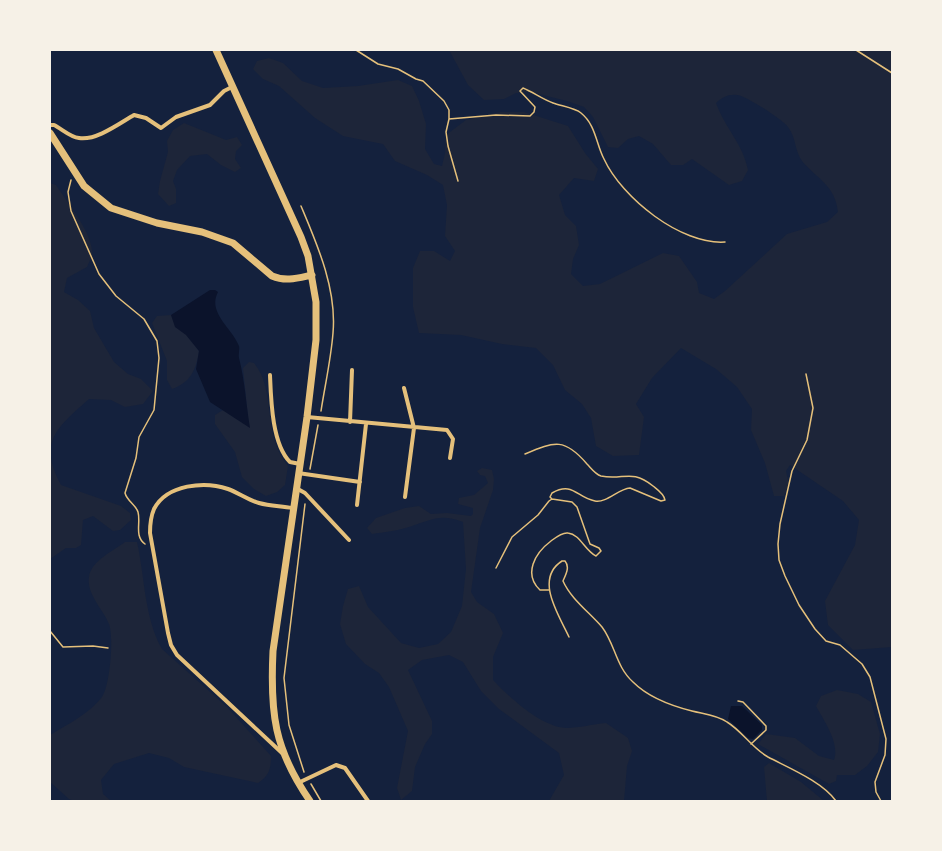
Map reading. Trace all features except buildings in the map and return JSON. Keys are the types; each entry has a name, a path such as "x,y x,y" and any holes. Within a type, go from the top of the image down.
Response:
{"main road":[{"path":"216,50 301,237 312,275 316,302 316,340 307,417 292,508 273,651 272,669 274,714 283,753 310,801"},
{"path":"50,133 84,186 111,208 157,223 202,232 233,243 272,276 279,279 288,280 312,275"}],"street":[{"path":"50,125 54,125 79,138 90,137 116,126 134,115 146,118 161,128 176,116 210,105 224,91 232,88"},
{"path":"350,422 352,370"},
{"path":"270,375 277,436 282,451 290,462 300,464"},
{"path":"404,388 414,428 405,497"},
{"path":"307,417 366,424 447,430 453,439 450,458"},
{"path":"357,505 366,424"},
{"path":"298,473 360,482"},
{"path":"283,753 177,655 168,633 150,533 154,509 176,490 194,485 212,485 229,489 259,503 292,508"},
{"path":"296,488 305,493 349,540"},
{"path":"298,782 336,765 341,765 345,768 368,801"}],"path":[{"path":"356,50 378,64 398,69 416,79 423,81 444,101 449,110 449,119 446,132 448,146 458,181"},
{"path":"856,50 892,74"},
{"path":"449,119 496,115 530,116 534,112 535,106 520,91 523,88 553,103 581,112 592,125 609,169 635,200 674,230 711,243 724,242"},
{"path":"75,174 69,184 70,211 99,274 116,296 144,319 156,341 160,358 154,410 139,437 136,458 125,493 139,513 140,538 142,542 152,546"},
{"path":"806,374 813,408 807,440 792,471 780,524 778,544 779,560 799,605 815,629 826,641 840,645 862,664 870,677 886,739 885,755 874,782 876,792 881,801"},
{"path":"496,568 512,537 538,515 552,499 550,497 552,493 566,488 574,490 596,501 601,501 630,488 661,501 665,500 655,487 637,476 606,476 597,474 575,450 566,445 549,445 526,454"},
{"path":"549,590 540,590 535,585 531,576 532,565 539,553 557,536 567,533 574,535 588,553 596,556 601,552 599,548 590,544 587,539 586,527 577,507 572,502 552,499"},
{"path":"568,637 549,593 548,584 555,567 562,561 565,561 567,564 567,571 563,581 567,589 608,636 620,665 632,682 645,692 661,700 727,722 764,754 819,785 831,794 836,801"},
{"path":"50,631 63,647 94,646 108,648"},
{"path":"738,701 743,702 766,726 766,730 752,744"}],"shaded area":[{"path":"449,50 892,50 892,647 853,650 828,625 825,601 855,545 859,520 843,501 790,465 786,471 789,484 784,496 774,496 765,463 751,430 752,409 737,387 716,369 681,348 652,378 636,404 644,417 639,455 613,456 596,446 591,418 582,404 565,390 553,365 536,348 502,344 461,335 419,333 413,307 413,268 420,251 434,251 450,261 455,251 445,236 447,205 443,185 427,175 395,161 383,144 343,136 315,118 279,86 263,79 253,69 257,61 269,58 283,63 302,81 323,88 358,86 398,80 412,86 419,101 426,124 425,149 434,164 442,166 445,153 446,135 466,120 500,112 524,112 568,126 585,153 598,169 594,181 574,178 559,195 565,215 576,226 579,245 573,259 571,274 583,286 600,284 663,253 679,256 697,282 699,293 714,299 725,291 787,234 827,222 838,212 833,195 830,189 802,161 791,131 785,124 764,108 741,96 728,96 716,103 742,152 748,170 742,181 729,185 692,159 683,165 671,165 653,144 639,136 628,139 618,148 608,147 593,117 584,107 567,101 531,92 516,93 504,99 484,100 468,85"},
{"path":"184,123 226,140 237,137 242,145 236,151 235,159 241,168 235,172 221,165 207,154 190,156 177,170 173,181 176,189 176,203 169,206 158,194 168,152 167,141 173,130"},
{"path":"50,183 56,185 83,225 92,250 87,267 67,278 64,292 78,300 90,311 94,328 114,362 128,374 141,379 153,391 143,404 125,407 111,400 89,399 68,418 54,436 51,446 51,457 54,470 61,485 121,506 130,513 131,520 120,530 113,531 93,516 83,520 81,545 76,548 66,548 50,559"},
{"path":"210,290 215,290 218,292 215,300 218,314 236,339 239,346 239,356 250,428 210,402 196,369 199,351 186,335 175,327 171,315"},
{"path":"171,315 176,327 186,334 199,351 192,374 184,383 172,389 167,380 167,361 152,323 157,316"},
{"path":"249,362 254,363 261,374 268,399 271,426 275,440 280,453 288,466 285,485 277,492 266,496 254,489 242,477 235,452 215,424 215,415 223,410 249,427 243,368"},
{"path":"482,468 492,470 494,479 493,490 480,528 471,592 477,602 494,614 503,633 493,657 493,680 526,710 546,722 566,728 606,723 628,738 632,751 627,766 624,801 549,801 564,775 559,753 499,709 481,691 463,662 449,655 422,660 408,670 432,721 432,734 425,744 415,767 412,791 401,800 397,788 408,731 389,687 379,673 365,664 346,644 340,624 343,606 348,589 359,586 368,607 401,643 419,648 438,644 451,632 462,606 466,569 463,522 455,519 436,518 400,530 372,534 367,528 376,518 405,508 419,506 431,514 447,513 471,516 473,514 473,508 458,504 459,498 474,495 488,483 485,476 480,475 477,471"},
{"path":"125,542 137,542 148,610 156,637 162,649 228,708 271,756 269,772 265,778 258,783 184,767 169,758 149,753 114,764 101,780 103,794 111,801 74,801 69,799 50,782 50,735 91,709 102,697 105,691 109,672 111,650 110,631 107,619 90,590 89,577 98,561"},
{"path":"837,690 858,694 871,702 880,734 878,752 867,766 855,775 837,775 836,781 829,784 758,744 766,734 795,738 819,756 834,760 835,746 833,739 816,706 821,696"},
{"path":"731,706 742,706 762,725 762,730 753,739 748,738 728,719"},
{"path":"769,763 801,782 824,801 767,801 764,767"}]}
